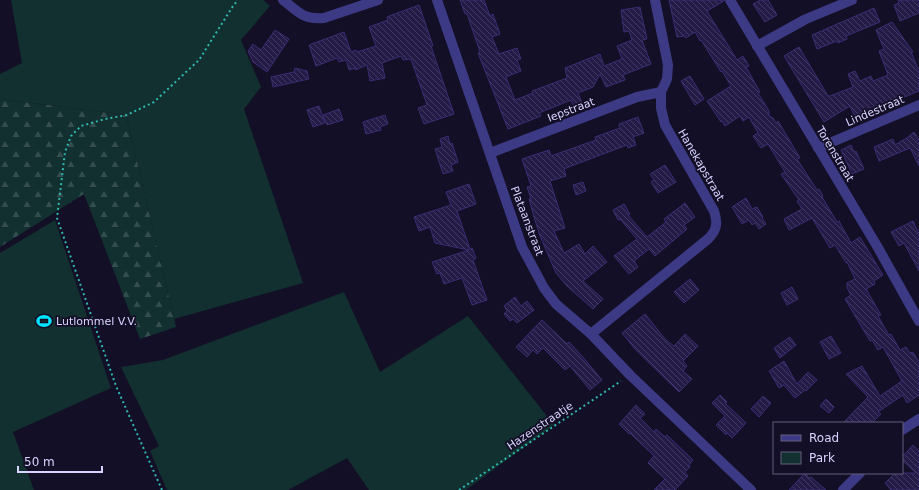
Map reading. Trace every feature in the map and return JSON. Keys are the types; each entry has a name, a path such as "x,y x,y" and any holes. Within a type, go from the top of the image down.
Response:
{"street":[{"path":"283,0 301,14 308,18 316,19 324,18 378,0"},
{"name":"Plataanstraat","path":"437,0 522,247 544,288 556,304 591,334 630,375 751,490"},
{"name":"Hanekapstraat","path":"591,334 714,232 716,220 714,211 665,125 660,108 661,92 667,79 668,65 655,0"},
{"name":"Torenstraat","path":"730,0 877,246 919,321"},
{"path":"757,46 806,19 852,0"},
{"name":"Iepstraat","path":"490,153 637,97 661,92"},
{"name":"Lindestraat","path":"818,148 919,105"},
{"path":"903,429 919,419"},
{"path":"843,490 859,474"}],"path":[{"path":"162,490 116,386 57,218 65,152 71,136 81,126 105,119 127,115 154,102 199,60 232,6 238,0"},
{"name":"Hazenstraatje","path":"459,490 630,375"}],"green space":[{"path":"11,0 263,0 270,6 241,40 261,87 244,109 303,283 174,319 126,115 0,99 0,74 22,63"},
{"path":"0,99 126,115 176,327 140,339 84,194 0,247"},
{"name":"Lutlommel V.V.","path":"55,220 111,388 13,432 34,490 0,490 0,253"},
{"path":"344,292 380,372 468,316 554,425 466,490 369,490 347,458 288,490 167,490 150,451 159,446 121,367 163,360"}],"building":[{"path":"460,0 484,0 490,16 493,14 500,34 492,37 499,54 517,48 521,59 517,60 521,71 506,77 515,100 533,93 532,91 567,78 565,68 600,54 604,66 622,59 617,46 632,40 629,31 624,32 621,10 640,7 647,39 642,40 651,64 623,75 625,80 606,87 600,74 593,87 578,93 583,105 574,108 571,100 539,113 541,116 508,129 478,53 480,52 467,14 465,14"},
{"path":"669,0 724,0 707,11 737,60 743,56 749,66 746,67 760,92 758,93 769,111 769,116 773,118 776,123 778,121 800,158 797,159 817,190 819,189 823,196 822,197 837,222 839,221 851,243 860,237 883,275 874,281 875,284 866,289 881,315 878,316 889,335 891,334 900,350 906,347 910,353 913,352 919,363 919,395 907,403 903,395 878,412 881,414 873,422 844,422 868,397 846,374 862,366 880,396 902,381 883,347 878,350 872,340 870,341 845,299 851,295 847,288 847,283 855,279 847,262 846,263 835,245 830,248 812,218 789,230 784,219 802,209 797,201 799,200 781,174 785,172 768,144 761,148 753,136 758,133 749,117 743,121 740,116 725,126 722,121 721,122 707,101 731,86 695,32 686,38 685,36 677,37"},
{"path":"760,0 768,0 777,15 765,22 753,4"},
{"path":"898,0 919,0 919,13 900,21 894,5 899,3"},
{"path":"419,5 454,114 424,124 418,108 427,105 411,59 403,60 401,56 382,63 385,78 370,81 367,65 355,70 355,68 349,70 346,60 339,62 337,58 316,66 309,45 344,32 351,52 356,50 357,52 376,46 369,27 388,20 387,17"},
{"path":"874,8 880,22 846,36 847,39 838,43 837,41 817,49 812,35"},
{"path":"892,22 913,52 911,52 919,71 919,91 861,115 860,113 854,115 850,106 824,122 784,56 799,47 828,96 830,96 853,87 848,74 855,71 860,81 871,76 873,81 888,75 879,51 884,49 876,30"},
{"path":"275,30 289,39 267,72 253,62 248,51 253,44 261,50"},
{"path":"295,68 307,71 309,79 273,87 271,77 294,72"},
{"path":"690,76 704,99 695,105 681,81"},
{"path":"319,106 325,123 313,127 307,110"},
{"path":"339,109 343,120 327,125 323,115"},
{"path":"385,115 388,124 380,127 381,130 366,134 363,122"},
{"path":"638,117 644,133 633,137 636,145 628,148 627,145 566,168 564,169 566,176 550,181 565,228 554,231 564,253 579,244 585,254 593,246 607,262 583,281 603,299 593,309 567,286 556,273 540,236 534,217 527,187 531,186 522,159 549,150 551,156 596,140 595,137 620,128 619,124"},
{"path":"914,132 919,140 919,166 910,148 879,161 874,147 893,139 895,145"},
{"path":"448,136 450,144 452,143 458,162 451,165 453,171 443,174 435,149 442,147 440,139"},
{"path":"851,145 854,152 856,151 864,169 852,174 841,150"},
{"path":"665,165 676,182 658,193 651,182 654,180 650,174"},
{"path":"583,182 586,191 576,195 573,185"},
{"path":"469,184 476,204 457,211 470,249 472,248 476,258 473,260 487,300 472,305 462,278 444,284 440,273 437,274 432,262 469,250 435,243 430,227 419,231 414,217 451,205 446,192"},
{"path":"746,198 752,209 757,207 766,224 759,229 755,223 752,225 749,220 742,224 732,207"},
{"path":"685,203 695,217 684,225 687,229 655,256 649,249 634,261 638,267 629,274 614,256 637,239 620,219 618,220 613,210 624,204 630,214 628,215 647,237 666,222 664,219"},
{"path":"913,221 919,234 919,271 904,243 899,246 891,232"},
{"path":"690,279 699,290 684,303 674,292"},
{"path":"792,287 798,299 787,305 781,293"},
{"path":"515,297 521,306 527,301 534,310 517,323 513,319 510,321 504,314 507,311 504,306"},
{"path":"645,314 666,340 674,346 685,334 698,346 683,361 687,366 683,371 692,379 679,392 635,349 622,333"},
{"path":"542,320 567,344 569,342 602,380 590,390 570,366 565,370 543,348 537,354 533,350 527,357 516,347"},
{"path":"831,336 841,353 829,359 820,342"},
{"path":"790,337 796,345 780,358 774,348"},
{"path":"784,361 797,384 808,372 817,380 806,391 805,390 795,398 784,385 779,388 769,371"},
{"path":"720,395 727,402 725,403 746,423 732,438 727,433 726,435 716,425 725,416 712,403"},
{"path":"763,396 771,403 759,417 751,409"},
{"path":"826,399 834,407 829,413 820,406"},
{"path":"636,405 645,414 640,418 654,432 656,429 665,437 667,435 693,460 689,465 690,467 685,472 688,476 675,490 654,490 665,479 648,463 654,456 619,424"},
{"path":"913,445 919,451 919,490 891,490 885,483 894,474 916,473 903,461 903,456"},
{"path":"804,474 806,474 826,490 789,490"}],"place":[{"name":"Lutlommel V.V.","path":"44,321"}]}
